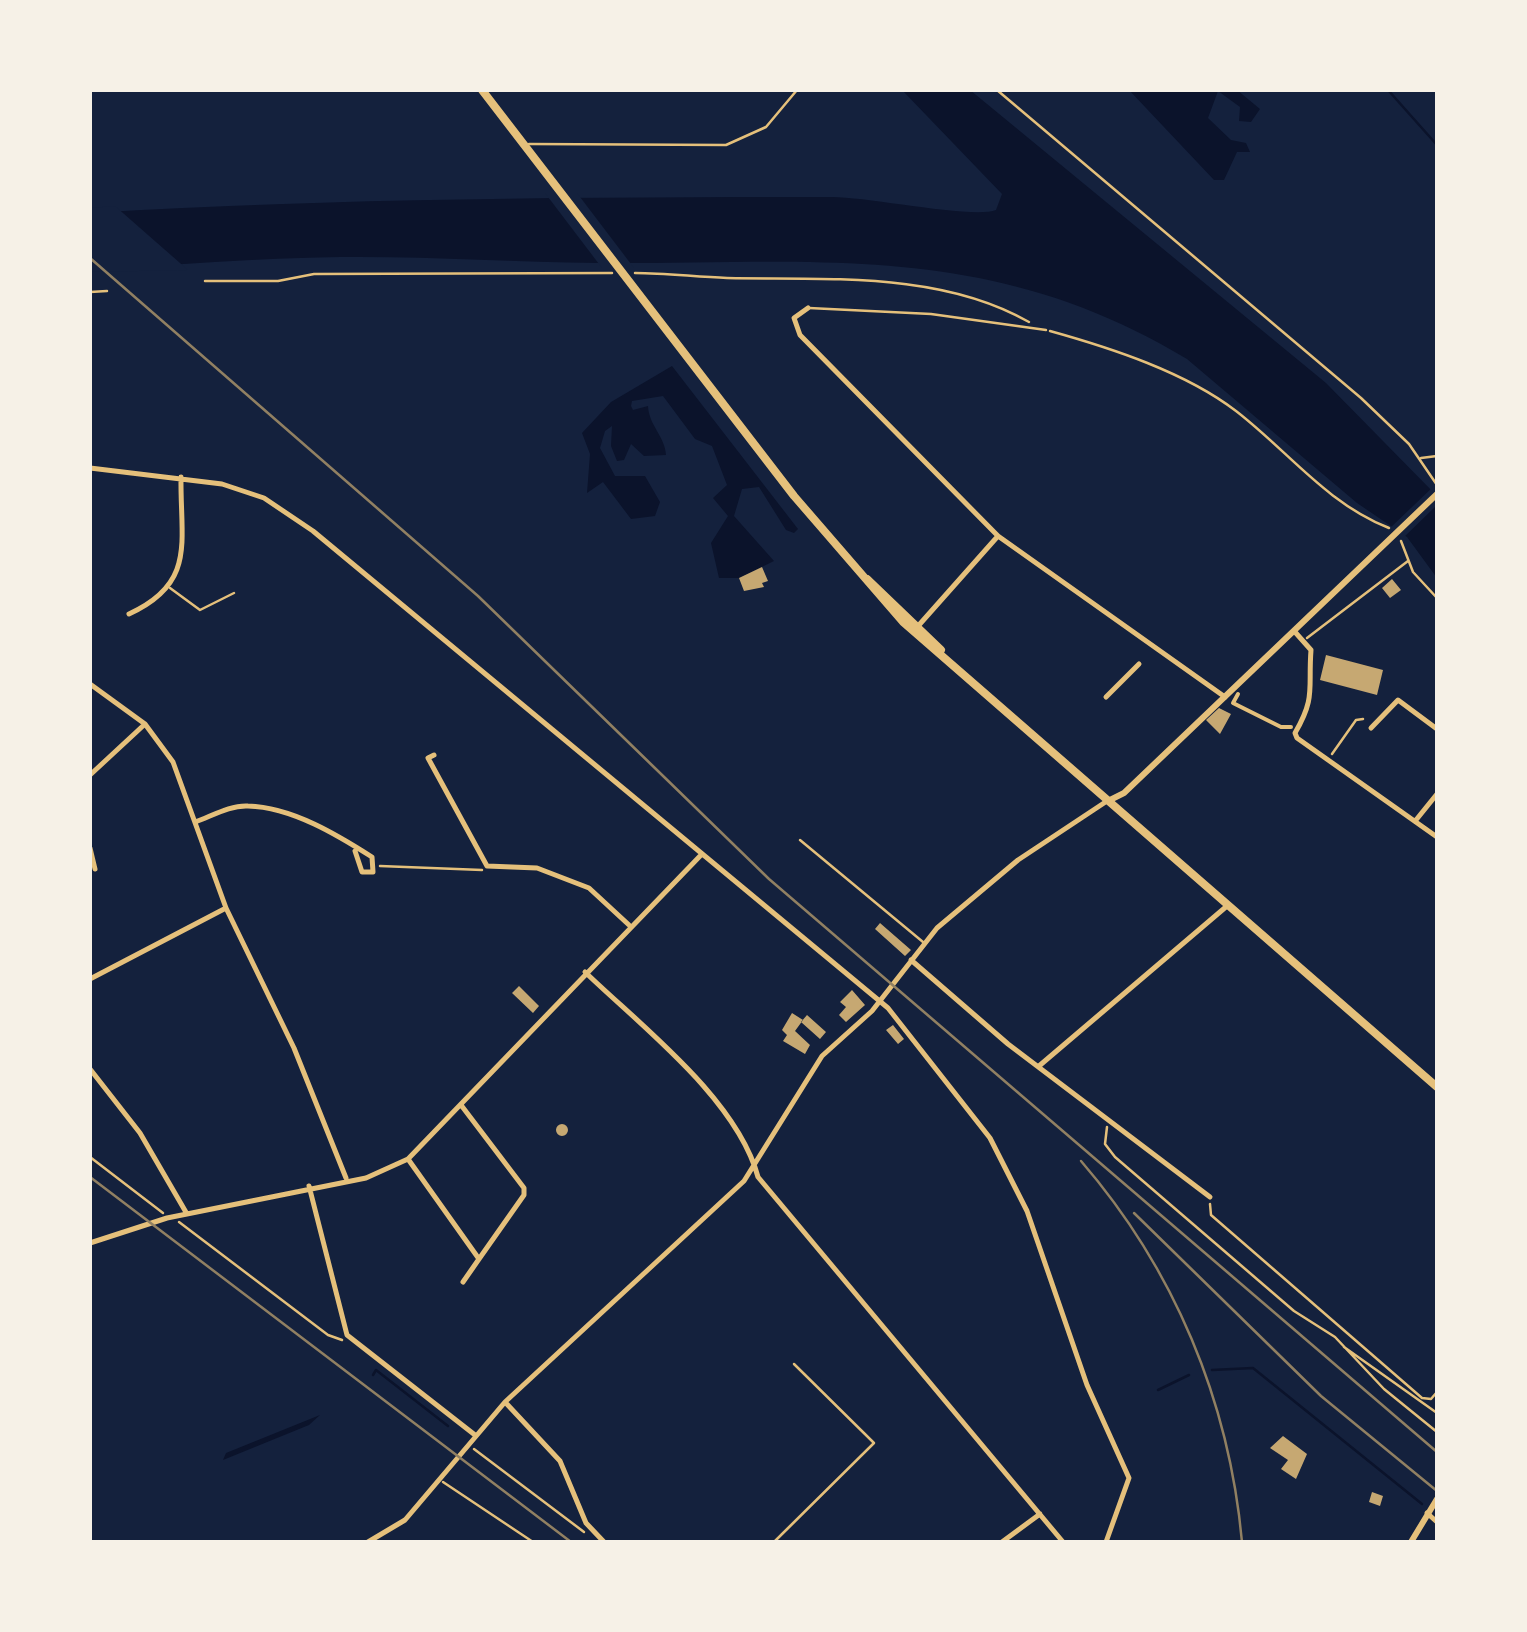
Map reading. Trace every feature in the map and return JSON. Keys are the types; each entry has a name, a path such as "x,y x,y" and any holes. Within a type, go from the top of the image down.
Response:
{"main road":[{"path":"482,90 794,496 904,622 1437,1087"},
{"path":"1110,800 1124,794 1437,494"},
{"path":"867,579 919,625 946,658"},
{"path":"1411,1542 1437,1499"}],"street":[{"path":"808,308 794,318 800,335 998,536 1152,651 1226,698"},
{"path":"90,468 222,484 264,498 314,531 879,1000 990,1138 1027,1211 1087,1385 1130,1478 1106,1542"},
{"path":"129,614 170,588 180,568 180,478"},
{"path":"919,625 998,536"},
{"path":"1295,632 1311,650 1308,678 1312,704 1295,733 1437,837"},
{"path":"1106,697 1139,664"},
{"path":"90,684 145,724 173,762 226,908 294,1048 346,1180"},
{"path":"1238,694 1232,703 1252,715 1291,727"},
{"path":"1371,728 1398,700 1437,729"},
{"path":"90,775 145,724"},
{"path":"434,755 428,758 487,866 537,868 589,888 629,925"},
{"path":"1416,820 1437,794"},
{"path":"368,1542 405,1520 505,1402 734,1191 822,1056 879,1000 944,920 1018,860 1110,800"},
{"path":"195,822 236,807 260,808 332,832 355,852 362,872 374,872 375,865 367,853 355,852"},
{"path":"90,848 95,869"},
{"path":"90,1242 172,1217 309,1186 366,1178 408,1158 700,855"},
{"path":"1039,1066 1230,903"},
{"path":"90,979 226,908"},
{"path":"912,960 1039,1066 1210,1197"},
{"path":"585,972 694,1074 758,1176 1063,1542"},
{"path":"90,1068 156,1156 187,1214"},
{"path":"462,1105 524,1188 524,1195 463,1282"},
{"path":"408,1158 479,1258"},
{"path":"309,1186 347,1335 475,1436"},
{"path":"505,1402 560,1460 586,1524 601,1540"},
{"path":"1002,1542 1040,1514"},
{"path":"1426,1514 1437,1522"}],"lane":[{"path":"523,144 726,145 766,127 798,90"},
{"path":"808,308 931,314 1046,330"},
{"path":"170,588 200,610 234,593"},
{"path":"800,840 924,943"}],"path":[{"path":"997,90 1329,370 1420,458 1437,485"},
{"path":"205,281 424,272 640,272 857,280 979,298 1046,330 1182,380 1233,409 1353,514 1390,529"},
{"path":"90,292 107,291"},
{"path":"1420,458 1437,456"},
{"path":"1402,541 1413,572 1437,598"},
{"path":"1304,641 1409,561"},
{"path":"1328,759 1356,720 1364,719"},
{"path":"375,865 390,869 481,870 487,866"},
{"path":"1109,1121 1105,1144 1115,1157 1437,1432"},
{"path":"90,1157 328,1335 343,1340"},
{"path":"1210,1197 1211,1216 1378,1355 1422,1398 1431,1398 1437,1392"},
{"path":"1342,1347 1360,1354 1416,1402 1437,1413"},
{"path":"774,1542 874,1444 794,1364"},
{"path":"466,1444 601,1540"},
{"path":"439,1480 533,1542"}],"water":[{"path":"902,90 970,90 1326,383 1437,496 1437,578 1407,537 1357,503 1187,359 1114,321 1043,294 972,277 828,262 598,263 372,257 90,270 90,213 368,201 739,197 832,197 966,212 996,210 1002,194"},
{"path":"1129,90 1237,90 1260,109 1251,122 1239,121 1240,107 1218,91 1208,118 1231,140 1246,143 1250,152 1237,152 1224,180 1214,180"},
{"path":"672,366 798,529 794,533 786,530 759,487 742,489 734,516 774,561 739,578 719,578 711,543 728,516 713,498 727,485 712,446 695,439 663,396 632,401 631,406 633,410 648,406 666,455 644,456 631,444 624,460 617,461 611,446 612,426 605,431 600,448 615,476 645,476 660,502 655,516 631,519 603,482 587,493 590,454 582,433 611,402"},
{"path":"320,1415 309,1425 223,1460 226,1453"}],"pier":[{"path":"545,193 577,193 634,268 602,268"},
{"path":"115,206 188,270 90,272 90,208"},
{"path":"1434,486 1437,505 1402,539 1389,529"}],"building":[{"path":"762,567 768,581 762,583 764,587 744,591 739,578"},
{"path":"1392,579 1401,590 1390,598 1382,588"},
{"path":"1326,655 1383,670 1377,695 1320,680"},
{"path":"1219,708 1231,714 1220,734 1206,720"},
{"path":"880,923 911,950 905,956 875,929"},
{"path":"519,986 539,1006 533,1013 512,993"},
{"path":"852,990 865,1005 846,1022 839,1015 846,1007 840,1002"},
{"path":"792,1013 803,1020 795,1031 810,1045 805,1054 783,1041 787,1035 782,1030"},
{"path":"807,1015 826,1032 820,1039 801,1022"},
{"path":"893,1025 904,1039 898,1044 886,1030"},
{"path":"562,1124 568,1130 562,1136 556,1130"},
{"path":"1283,1436 1307,1454 1296,1479 1281,1469 1288,1460 1270,1448"},
{"path":"1372,1492 1383,1496 1380,1506 1369,1502"}],"waterway":[{"path":"1388,90 1437,145"},
{"path":"1212,1370 1253,1368 1422,1504"},
{"path":"373,1375 376,1370 448,1426"},
{"path":"1158,1390 1189,1375"}],"railway":[{"path":"90,258 478,596 769,879 1437,1452"},
{"path":"1081,1161 1144,1246 1192,1339 1224,1438 1242,1542"},
{"path":"90,1177 571,1542"},
{"path":"1134,1213 1321,1396 1437,1491"}]}
